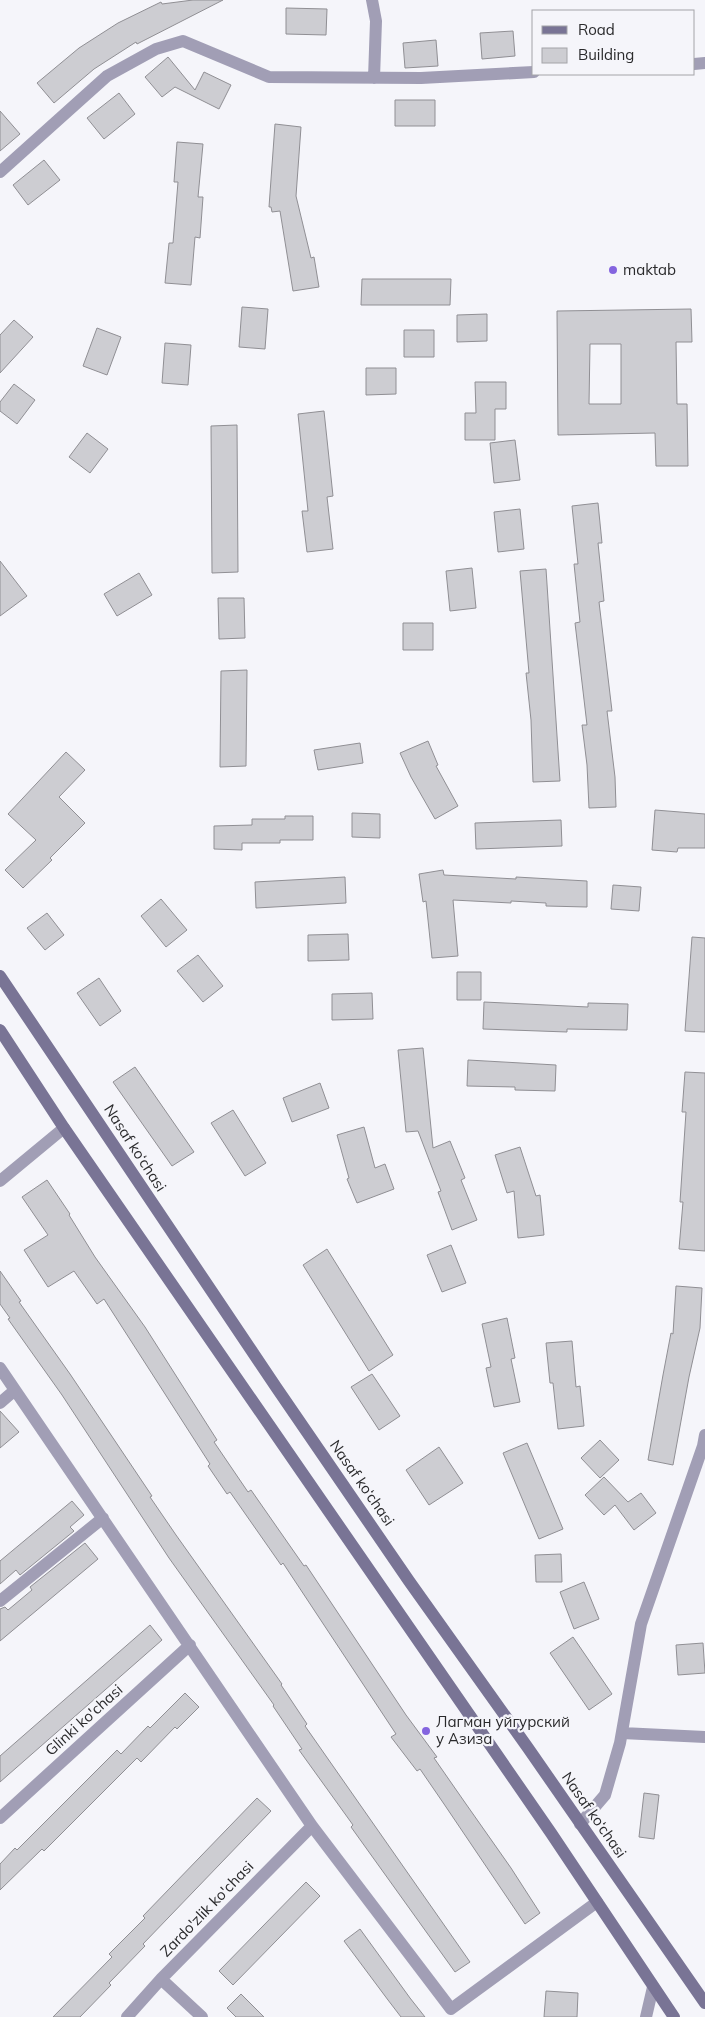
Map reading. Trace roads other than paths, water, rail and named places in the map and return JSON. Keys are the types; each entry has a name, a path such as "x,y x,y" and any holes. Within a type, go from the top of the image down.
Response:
{"main road":[{"name":"Nasaf ko‘chasi","path":"0,976 281,1395 705,2003"},
{"path":"0,1030 64,1128 597,1902 674,2017"}],"street":[{"path":"372,0 376,21 374,78"},
{"path":"0,172 107,76 156,49 184,41 269,77 421,78 532,72"},
{"path":"0,1181 64,1128"},
{"path":"0,1368 312,1826 450,2013 597,1902"},
{"path":"0,1403 15,1390"},
{"path":"580,1824 605,1796 622,1733 641,1624 703,1446 705,1434"},
{"path":"0,1601 103,1518"},
{"name":"Glinki ko'chasi","path":"0,1818 190,1645"},
{"path":"622,1733 705,1737"},
{"name":"Zardo'zlik ko'chasi","path":"126,2017 312,1826"},
{"path":"161,1979 202,2017"},
{"path":"646,2017 653,1987"}],"place":[{"name":"maktab","path":"613,270"},
{"name":"Лагман уйгурский у Азиза","path":"426,1731"}]}
